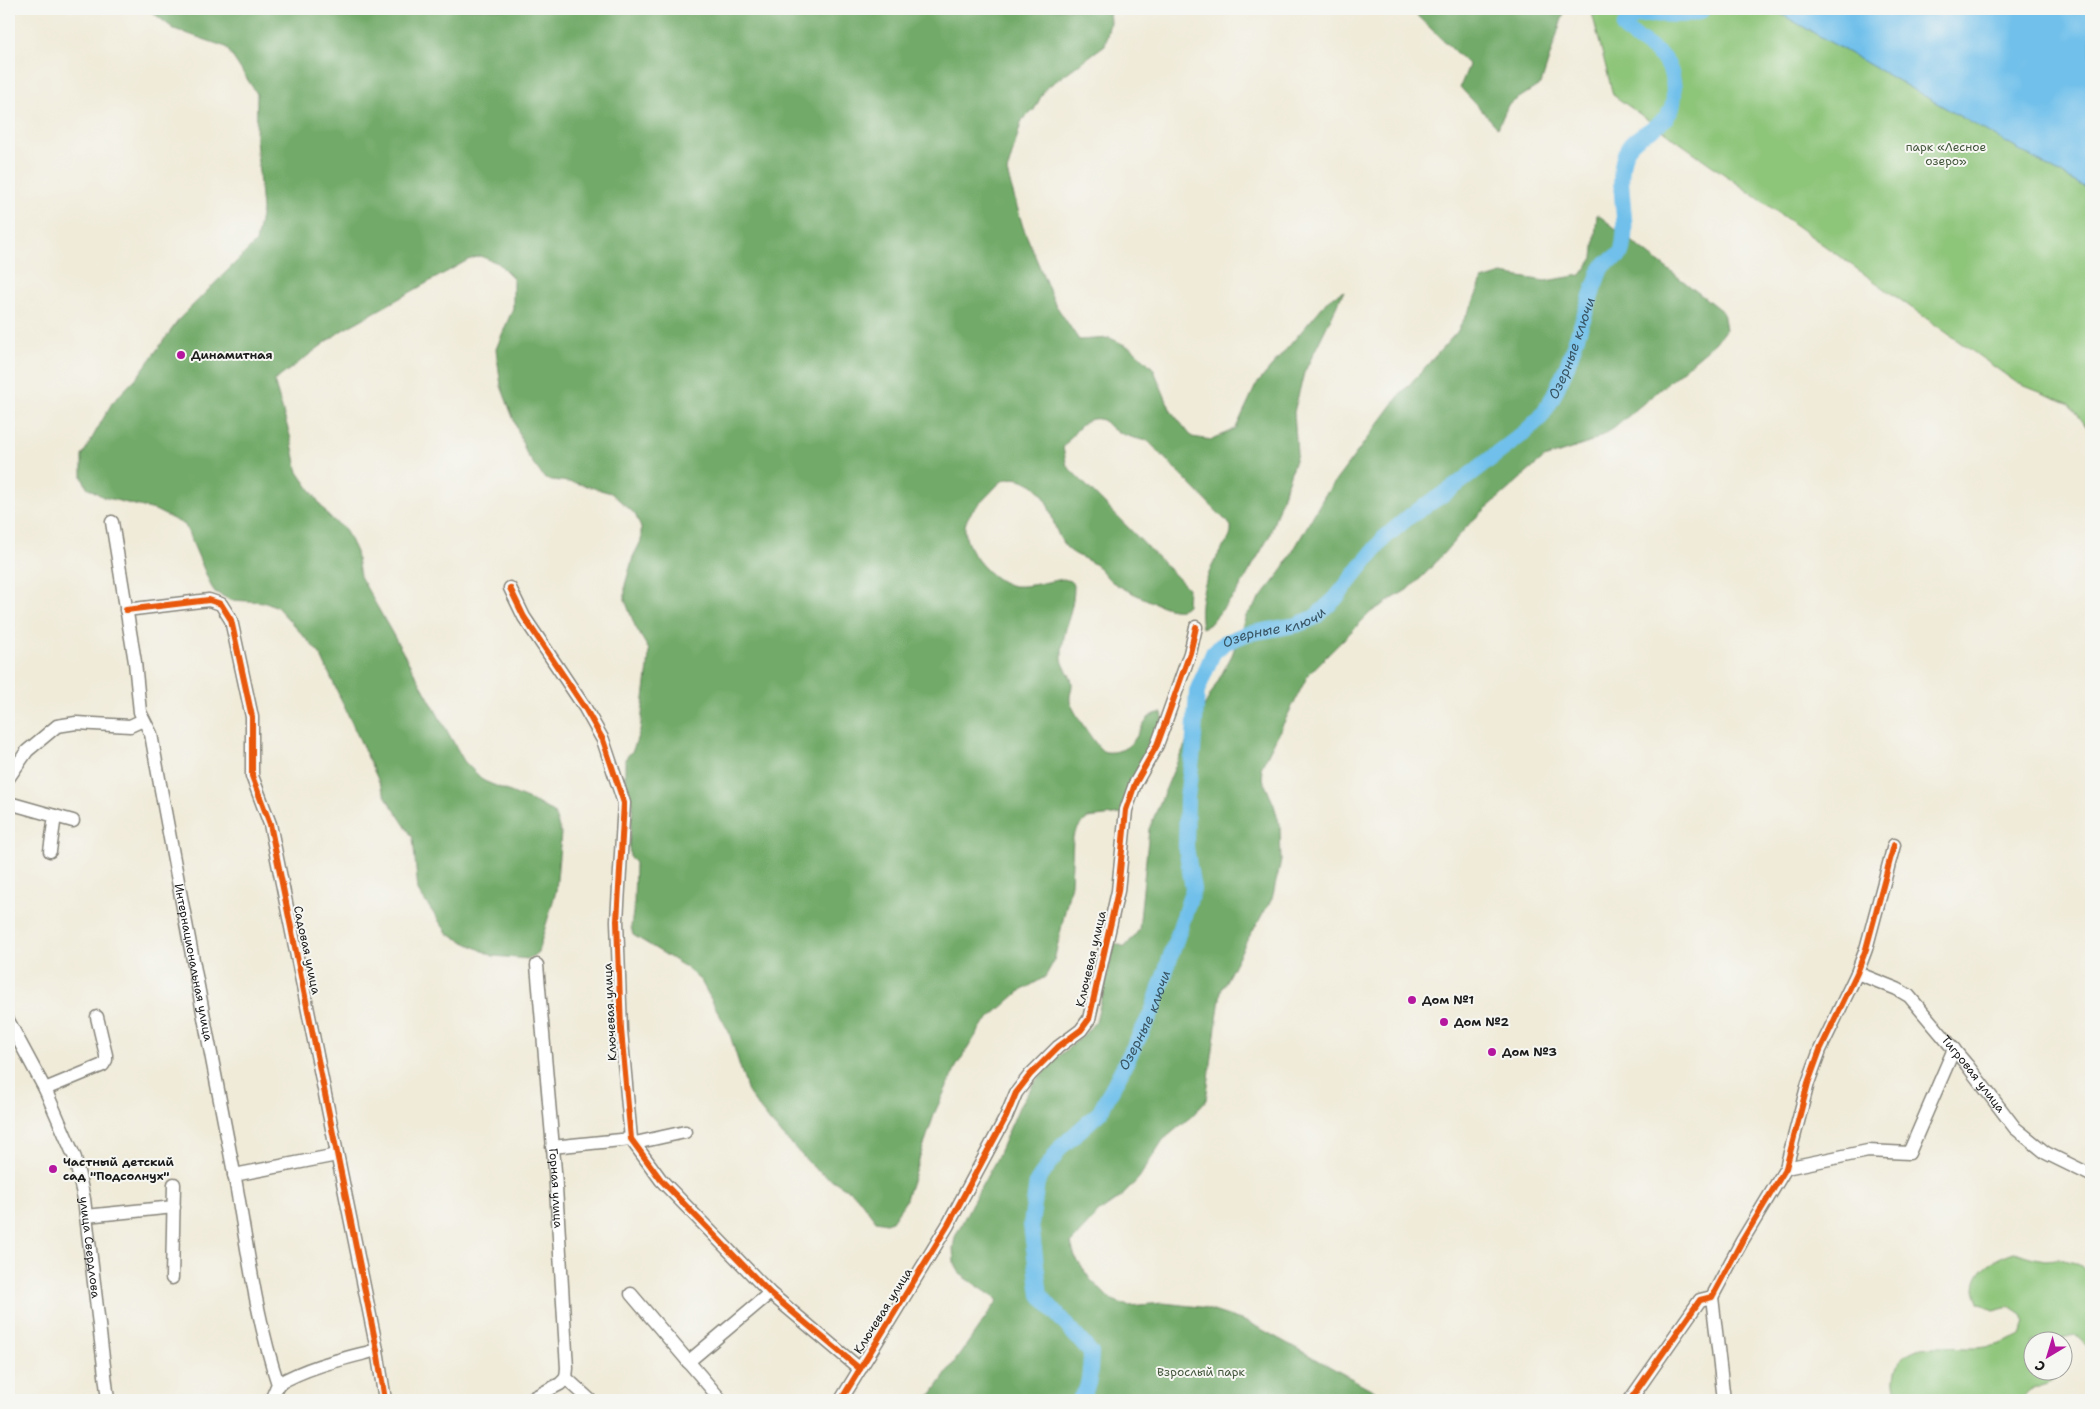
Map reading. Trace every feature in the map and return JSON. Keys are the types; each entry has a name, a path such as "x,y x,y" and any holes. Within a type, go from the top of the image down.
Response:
{"street":[{"name":"Интернациональная улица","path":"112,522 135,662 140,712 151,734 179,896 234,1175 260,1320 278,1384"},
{"name":"Ключевая улица","path":"510,588 524,617 585,708 603,740 624,803 617,921 621,1030 633,1141 661,1180 770,1293 860,1369"},
{"name":"Садовая улица","path":"126,610 214,601 221,604 231,620 252,717 252,776 270,824 377,1350 385,1400"},
{"name":"Ключевая улица","path":"841,1400 948,1225 1006,1117 1016,1093 1030,1075 1058,1048 1081,1030 1089,1019 1118,891 1126,810 1135,784 1157,745 1190,653 1196,627"},
{"path":"9,776 27,751 57,726 76,723 130,726 143,720"},
{"path":"9,803 73,821"},
{"path":"50,851 55,816"},
{"path":"1724,1400 1712,1297 1742,1241 1786,1168 1808,1084 1820,1050 1857,972 1870,934 1894,846"},
{"name":"Горная улица","path":"537,965 566,1322 568,1368 566,1378"},
{"name":"Тигровая улица","path":"1857,972 1909,996 1954,1049 2015,1128 2046,1153 2091,1175"},
{"path":"45,1089 103,1065 106,1055 97,1017"},
{"name":"улица Свердлова","path":"9,1022 45,1089 75,1158 86,1216 108,1400"},
{"path":"1786,1168 1868,1151 1909,1153 1954,1049"},
{"path":"552,1147 633,1141 685,1132"},
{"path":"234,1175 337,1155"},
{"path":"172,1278 174,1184"},
{"path":"86,1216 174,1207"},
{"path":"688,1362 770,1293"},
{"path":"631,1294 720,1400"},
{"path":"1630,1400 1700,1300 1712,1297"},
{"path":"271,1400 278,1384 311,1368 377,1350"},
{"path":"529,1400 560,1384 566,1378 590,1400"}],"green space":[{"path":"148,9 1109,9 1110,22 1105,45 1045,89 1034,110 1022,120 1007,172 1023,227 1055,304 1079,340 1110,338 1133,349 1153,368 1171,411 1192,437 1212,440 1236,428 1256,385 1329,299 1344,291 1304,373 1294,412 1297,454 1269,537 1238,591 1209,625 1202,628 1201,607 1204,588 1211,568 1230,536 1231,526 1148,441 1118,432 1102,420 1090,420 1085,423 1063,448 1067,466 1188,588 1187,605 1178,609 1168,608 1151,602 1111,581 1094,564 1069,550 1060,538 1040,491 1020,479 1015,478 1001,482 975,508 966,522 967,541 972,552 988,571 1006,584 1015,586 1033,585 1064,579 1074,585 1074,594 1062,648 1062,660 1072,682 1071,705 1095,743 1103,751 1118,751 1126,747 1137,736 1144,723 1154,714 1162,713 1163,718 1122,814 1088,818 1080,825 1073,837 1071,884 1054,961 1045,977 1019,992 983,1024 956,1067 935,1112 905,1202 892,1221 886,1223 876,1221 856,1195 815,1169 771,1123 748,1092 729,1032 701,981 684,966 633,935 631,927 634,905 635,863 630,857 629,846 633,804 625,778 625,759 633,750 640,730 649,650 635,626 625,600 625,585 633,557 641,541 641,528 635,514 611,493 576,483 545,479 527,455 501,386 496,349 513,308 513,278 498,263 480,256 468,260 341,331 274,381 291,439 298,472 329,517 345,529 356,552 360,576 464,761 484,781 537,803 554,813 561,833 556,891 538,952 529,959 493,956 448,934 418,891 413,838 386,797 320,654 277,607 266,602 230,600 215,592 185,525 155,510 103,497 87,487 82,477 82,456 112,403 138,376 180,318 256,242 262,210 256,139 257,94 226,47 174,29"},
{"path":"1410,9 1565,9 1541,84 1508,105 1498,128 1460,87 1469,65"},
{"name":"парк «Лесное озеро»","path":"1591,9 2091,9 2091,433 2070,404 2017,383 1613,95"},
{"name":"Взрослый парк","path":"1597,214 1723,312 1726,329 1715,343 1613,429 1589,443 1544,458 1471,522 1426,573 1410,588 1371,612 1308,675 1261,768 1264,782 1274,805 1280,826 1281,861 1272,899 1246,942 1221,991 1206,1100 1193,1115 1163,1140 1139,1178 1121,1197 1099,1212 1071,1243 1075,1257 1090,1279 1110,1299 1128,1306 1163,1303 1201,1307 1250,1323 1391,1400 921,1400 932,1394 998,1300 960,1274 954,1262 953,1249 955,1237 996,1160 1019,1107 1034,1083 1055,1059 1082,1037 1096,1021 1115,943 1125,947 1139,930 1149,829 1177,762 1202,710 1232,655 1246,616 1281,572 1325,495 1399,396 1457,332 1473,303 1482,280 1502,274 1545,281 1581,275 1593,258"},
{"path":"2014,1252 2045,1260 2058,1259 2076,1263 2091,1273 2091,1366 2087,1346 2074,1334 2072,1335 2072,1332 2022,1332 2026,1321 2022,1314 2010,1306 1994,1310 1979,1303 1975,1290 1979,1274 1988,1264"},
{"path":"2022,1332 2022,1382 2050,1382 2035,1387 2022,1400 1907,1400 1896,1389 1895,1379 1898,1365 1905,1356 1914,1351 1936,1347 1986,1347 2004,1343 2021,1335"}],"water":[{"path":"1772,9 2091,9 2091,191"}],"waterway":[{"name":"Озерные ключи","path":"1079,1400 1088,1384 1091,1353 1040,1295 1031,1225 1037,1182 1061,1147 1100,1112 1152,1012 1193,889 1186,847 1187,798 1193,751 1197,691 1213,653 1224,643 1246,634 1296,625 1314,618 1335,599 1384,538 1410,516 1454,487 1524,433 1541,417 1552,399 1567,366 1599,273 1606,263 1620,255 1624,232 1621,182 1624,157 1628,147 1660,123 1672,107 1674,88 1668,65 1659,54 1624,28 1629,20 1637,16 1684,15 1704,9"}],"cycle path":[{"path":"510,588 524,617 585,708 603,740 624,803 617,921 621,1030 631,1139 661,1180 770,1293 860,1369"},
{"path":"126,610 209,600 221,604 231,620 252,717 252,776 270,824 377,1350 385,1400"},
{"path":"841,1400 948,1225 1006,1117 1016,1093 1030,1075 1058,1047 1081,1030 1089,1019 1118,891 1126,810 1135,784 1157,745 1190,653 1196,627"},
{"path":"1630,1400 1700,1300 1712,1297 1742,1241 1786,1168 1808,1083 1820,1050 1857,973 1866,949 1894,845"}],"place":[{"name":"Динамитная","path":"181,355"},
{"name":"Дом №1","path":"1412,1000"},
{"name":"Дом №2","path":"1444,1022"},
{"name":"Дом №3","path":"1492,1052"},
{"name":"Частный детский сад \"Подсолнух\"","path":"53,1169"}]}
